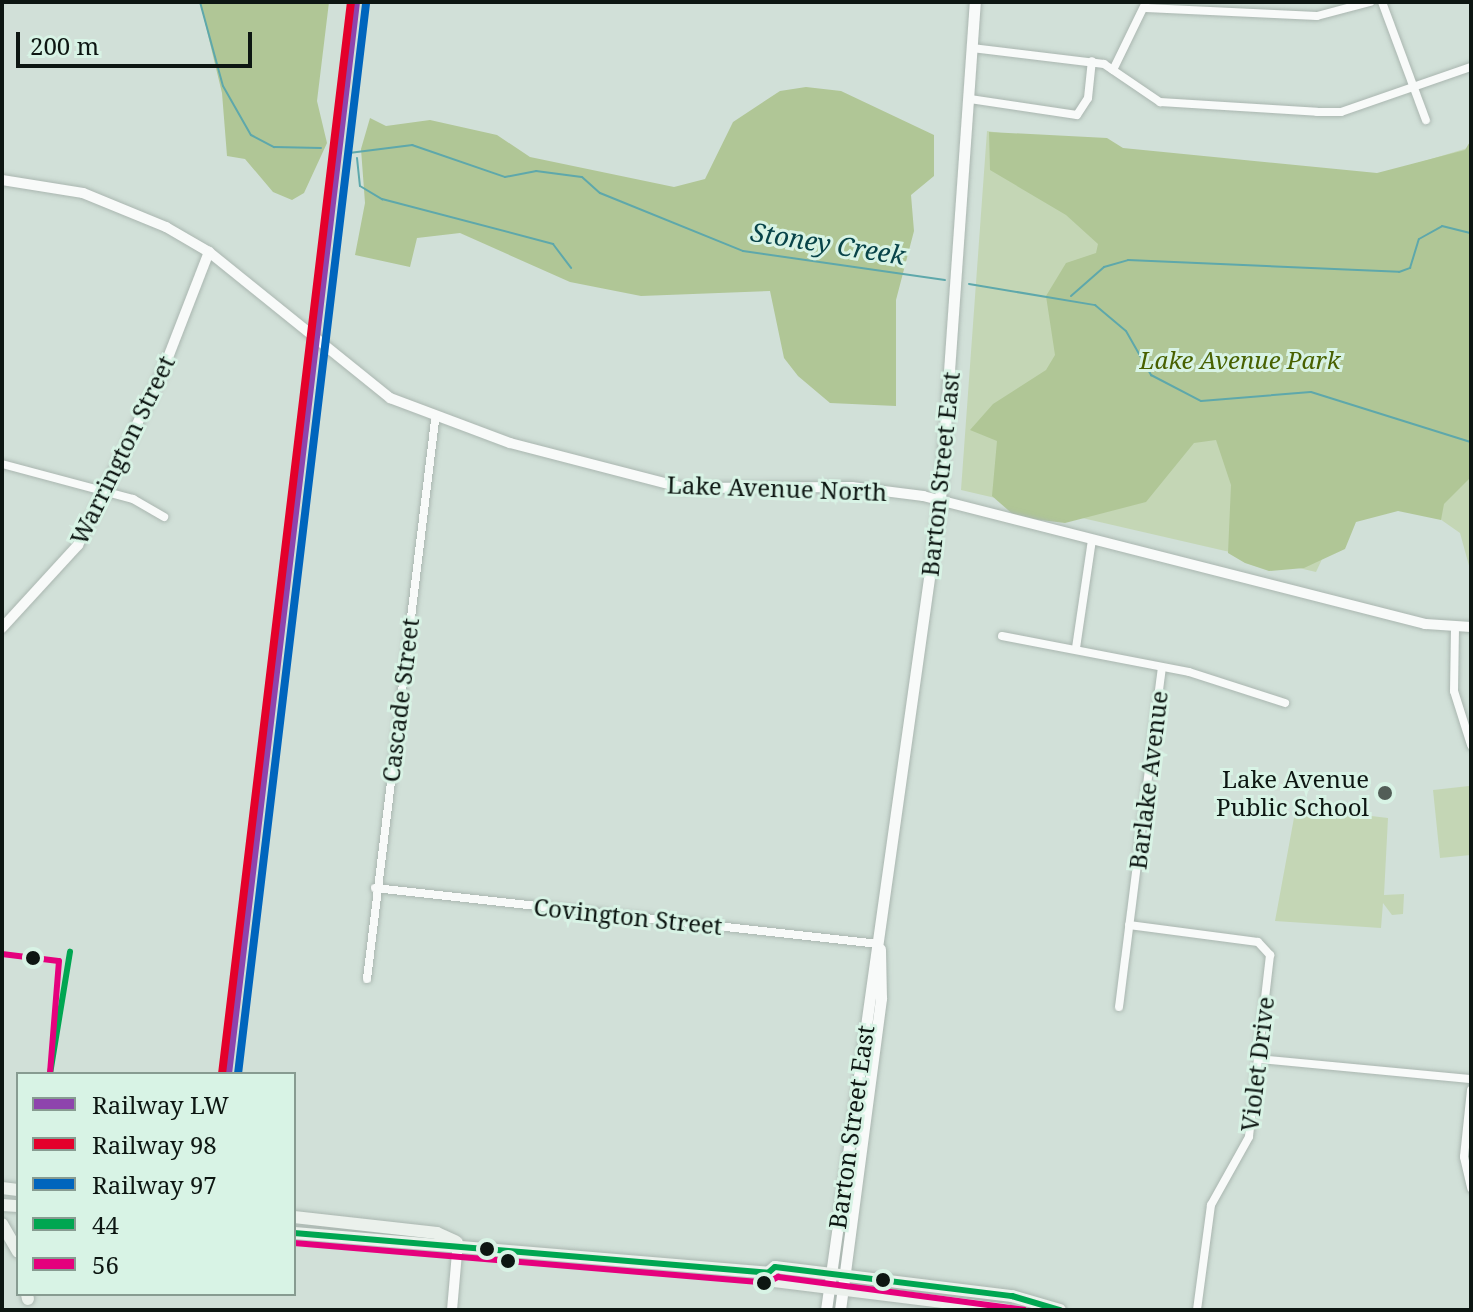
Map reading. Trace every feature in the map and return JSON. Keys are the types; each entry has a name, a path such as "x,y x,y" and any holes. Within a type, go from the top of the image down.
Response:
{"main road":[{"name":"Barton Street East","path":"840,1310 837,1281 845,1166 880,944 940,500 975,2"},
{"name":"Barton Street East","path":"826,1310 837,1281 859,1168 884,976 880,944"},
{"path":"845,1166 859,1168"},
{"path":"296,1217 437,1233 458,1242"},
{"path":"2,1224 16,1248"},
{"path":"296,1233 458,1242 768,1273 775,1267 837,1281 1007,1310"},
{"path":"837,1281 1012,1296 1034,1309 1060,1310"}],"street":[{"path":"1240,13 1241,2"},
{"path":"1113,70 1146,5 1317,16 1370,2"},
{"path":"1382,2 1426,120"},
{"path":"972,48 1092,61 1113,70 1160,102 1317,112 1414,87 1471,67"},
{"path":"970,99 1077,115 1088,98 1092,61"},
{"name":"Lake Avenue North","path":"2,180 83,193 209,252 390,398 435,420 649,483 877,488 940,500 1455,628 1471,627"},
{"name":"Warrington Street","path":"2,628 68,559 162,373 209,252"},
{"name":"Cascade Street","path":"367,979 375,888 435,420"},
{"path":"2,464 101,492 164,517"},
{"path":"1076,648 1092,540"},
{"path":"1455,628 1454,691 1471,745"},
{"name":"Barlake Avenue","path":"1002,636 1076,648 1162,668 1119,1007"},
{"path":"1162,668 1285,703"},
{"name":"Covington Street","path":"375,888 880,944"},
{"name":"Violet Drive","path":"1129,925 1265,945 1259,1059 1246,1149 1207,1218 1197,1310"},
{"path":"1259,1059 1471,1079"},
{"path":"1471,1090 1464,1157 1471,1188"},
{"path":"452,1310 458,1242"}],"green space":[{"path":"200,2 329,2 317,101 327,143 304,193 292,200 273,192 245,159 227,156 222,93"},
{"path":"806,87 841,91 934,135 934,176 911,195 914,231 896,300 896,406 830,403 798,376 784,358 770,291 641,296 570,282 460,233 417,238 410,267 355,255 365,203 361,149 370,118 386,126 430,120 497,135 530,157 674,187 705,179 733,122 780,91"},
{"name":"Lake Avenue Park","path":"987,131 1351,183 1471,147 1471,573 1460,533 1410,498 1339,523 1316,572 961,490"},
{"name":"Lake Avenue Park","path":"989,132 1107,138 1123,148 1377,173 1465,150 1471,140 1471,477 1444,504 1441,520 1398,511 1356,522 1345,549 1304,568 1269,571 1245,563 1228,553 1231,485 1216,440 1194,443 1146,502 1065,523 1016,517 992,496 997,441 970,430 993,404 1046,370 1055,355 1046,296 1066,263 1096,253 1098,244 1066,215 990,170"},
{"path":"1469,786 1471,855 1440,858 1433,790"},
{"path":"1296,807 1388,818 1384,895 1404,894 1403,914 1392,915 1383,903 1381,928 1275,921"}],"waterway":[{"name":"Stoney Creek","path":"200,2 223,86 251,135 274,147 321,148"},
{"name":"Stoney Creek","path":"349,153 412,145 505,177 536,171 582,177 600,193 743,251 945,280"},
{"path":"357,158 360,186 382,199 553,244 571,268"},
{"name":"Stoney Creek","path":"1071,296 1104,267 1128,260 1399,272 1410,268 1419,239 1442,226 1471,233"},
{"path":"969,284 1095,305 1126,331 1151,375 1201,401 1311,392 1471,442"}],"rail line":[{"name":"98","path":"222,1072 351,2"},
{"name":"LW","path":"228,1072 356,2"},
{"name":"97","path":"238,1072 366,3"}],"transit line":[{"name":"44","path":"50,1072 70,952"},
{"name":"56","path":"2,954 59,961 50,1072"},
{"name":"44","path":"296,1233 768,1273 775,1267 1012,1296 1060,1310"},
{"name":"56","path":"296,1243 767,1283 778,1277 1024,1310"}],"place":[{"name":"Lake Avenue Public School","path":"1385,793"}]}
